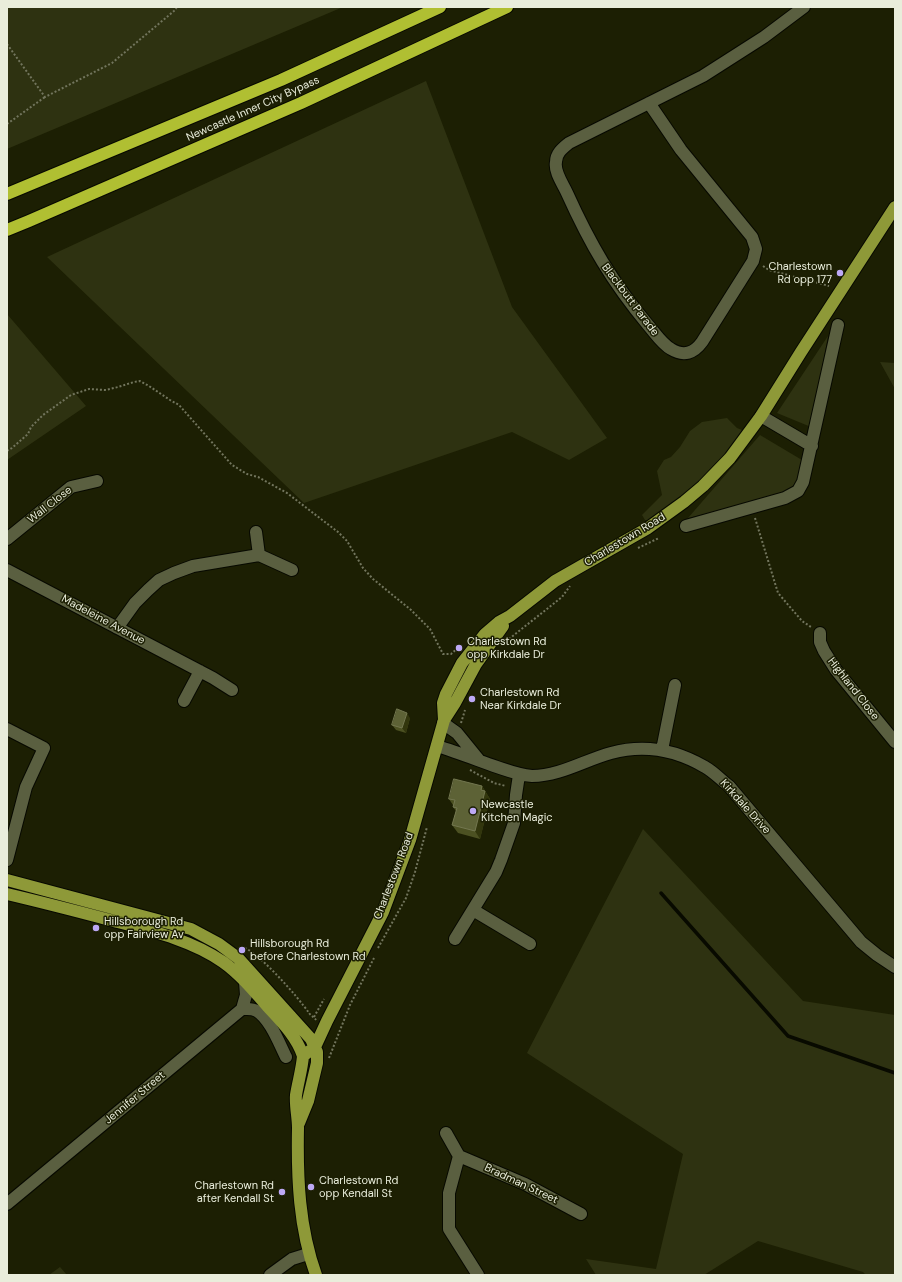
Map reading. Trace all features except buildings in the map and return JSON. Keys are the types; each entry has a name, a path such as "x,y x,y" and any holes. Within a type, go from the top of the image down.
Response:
{"highway":[{"path":"392,29 433,7"},
{"name":"Newcastle Inner City Bypass","path":"7,194 282,80 440,7"},
{"name":"Newcastle Inner City Bypass","path":"7,230 29,222 301,103 507,7"},
{"path":"7,234 29,222"}],"main road":[{"name":"Charlestown Road","path":"316,1275 308,1254 300,1203 297,1155 298,1126 296,1096 303,1060 315,1047 383,912 410,840 444,721 442,703 462,663 485,634 499,622 510,616 555,581 648,528 703,486 730,458 761,416 895,207"},
{"path":"7,880 192,929 228,950 246,966 304,1031 315,1047"},
{"path":"7,894 156,932 195,947 224,962 245,982 294,1037 301,1049 303,1060"},
{"name":"Charlestown Road","path":"298,1126 308,1101 317,1063 317,1052 315,1047"}],"street":[{"name":"Blackbutt Parade","path":"753,261 702,342 694,351 688,353 676,352 670,349 663,343 632,306 598,257 558,173 556,161 562,148 569,143 703,76 764,37 804,7"},
{"path":"649,103 681,150 752,238 756,249 753,261"},
{"path":"686,526 785,498 798,491 803,482 812,446 838,325"},
{"path":"761,416 812,446"},
{"name":"Wall Close","path":"7,539 71,487 97,481"},
{"path":"256,532 259,555"},
{"path":"118,628 135,603 159,580 193,566 259,555 292,570"},
{"name":"Madeleine Avenue","path":"7,570 200,671 232,690"},
{"name":"Highland Close","path":"820,633 820,642 836,670 895,742"},
{"path":"184,701 200,671"},
{"path":"662,750 675,685"},
{"path":"444,721 457,733 480,761"},
{"path":"7,729 44,748 26,787 7,860"},
{"name":"Kirkdale Drive","path":"436,746 519,775 534,776 549,774 566,770 611,753 634,749 662,750 681,756 706,767 729,786 861,942 895,967"},
{"path":"454,939 496,872 514,823 519,775"},
{"path":"473,910 530,944"},
{"path":"245,982 246,995 242,1009 250,1008 257,1011 266,1019 286,1057"},
{"name":"Jennifer Street","path":"7,1204 242,1009"},
{"path":"446,1133 459,1156 449,1193 449,1229 478,1275"},
{"name":"Bradman Street","path":"459,1156 525,1184 582,1214"},
{"path":"270,1275 292,1259 308,1254"}],"path":[{"path":"7,124 45,97 112,63 177,7"},
{"path":"7,44 45,97"},
{"path":"753,261 769,270 829,286"},
{"path":"7,451 28,434 31,427 43,415 71,395 89,389 106,390 140,381 179,405 232,465 246,474 258,477 287,493 338,532 348,541 363,568 373,579 411,610 430,629 444,654 451,654 458,647"},
{"path":"752,508 778,593 802,621 820,633"},
{"path":"507,641 562,597 570,586"},
{"path":"461,724 465,707"},
{"path":"465,766 476,774 494,783 508,786"},
{"path":"228,950 240,947 247,949 260,959 291,989 310,1015 316,1020"},
{"path":"314,1017 326,996"},
{"path":"329,1059 337,1032"}],"green space":[{"path":"7,7 343,7 7,149"},
{"path":"426,81 512,307 607,438 569,460 512,432 304,503 47,257"},
{"path":"7,314 86,406 7,460"},
{"path":"828,336 811,427 777,413"},
{"path":"880,362 895,363 895,389"},
{"path":"727,418 737,428 742,430 726,456 704,480 648,521 645,520 642,515 662,495 657,471 664,460 671,457 680,447 690,431 702,422"},
{"path":"760,435 807,463 793,494 688,518"},
{"path":"643,829 803,1001 895,1015 895,1275 866,1275 863,1272 758,1241 704,1275 596,1275 586,1259 656,1269 683,1154 527,1053"},
{"path":"60,1267 67,1275 49,1275"}],"waterway":[{"path":"661,893 788,1036 895,1073"}],"place":[{"name":"Charlestown Rd opp 177","path":"840,273"},
{"name":"Charlestown Rd opp Kirkdale Dr","path":"459,648"},
{"name":"Charlestown Rd Near Kirkdale Dr","path":"472,699"},
{"name":"Newcastle Kitchen Magic","path":"473,811"},
{"name":"Hillsborough Rd opp Fairview Av","path":"96,928"},
{"name":"Hillsborough Rd before Charlestown Rd","path":"242,950"},
{"name":"Charlestown Rd opp Kendall St","path":"311,1187"},
{"name":"Charlestown Rd after Kendall St","path":"282,1192"}]}
